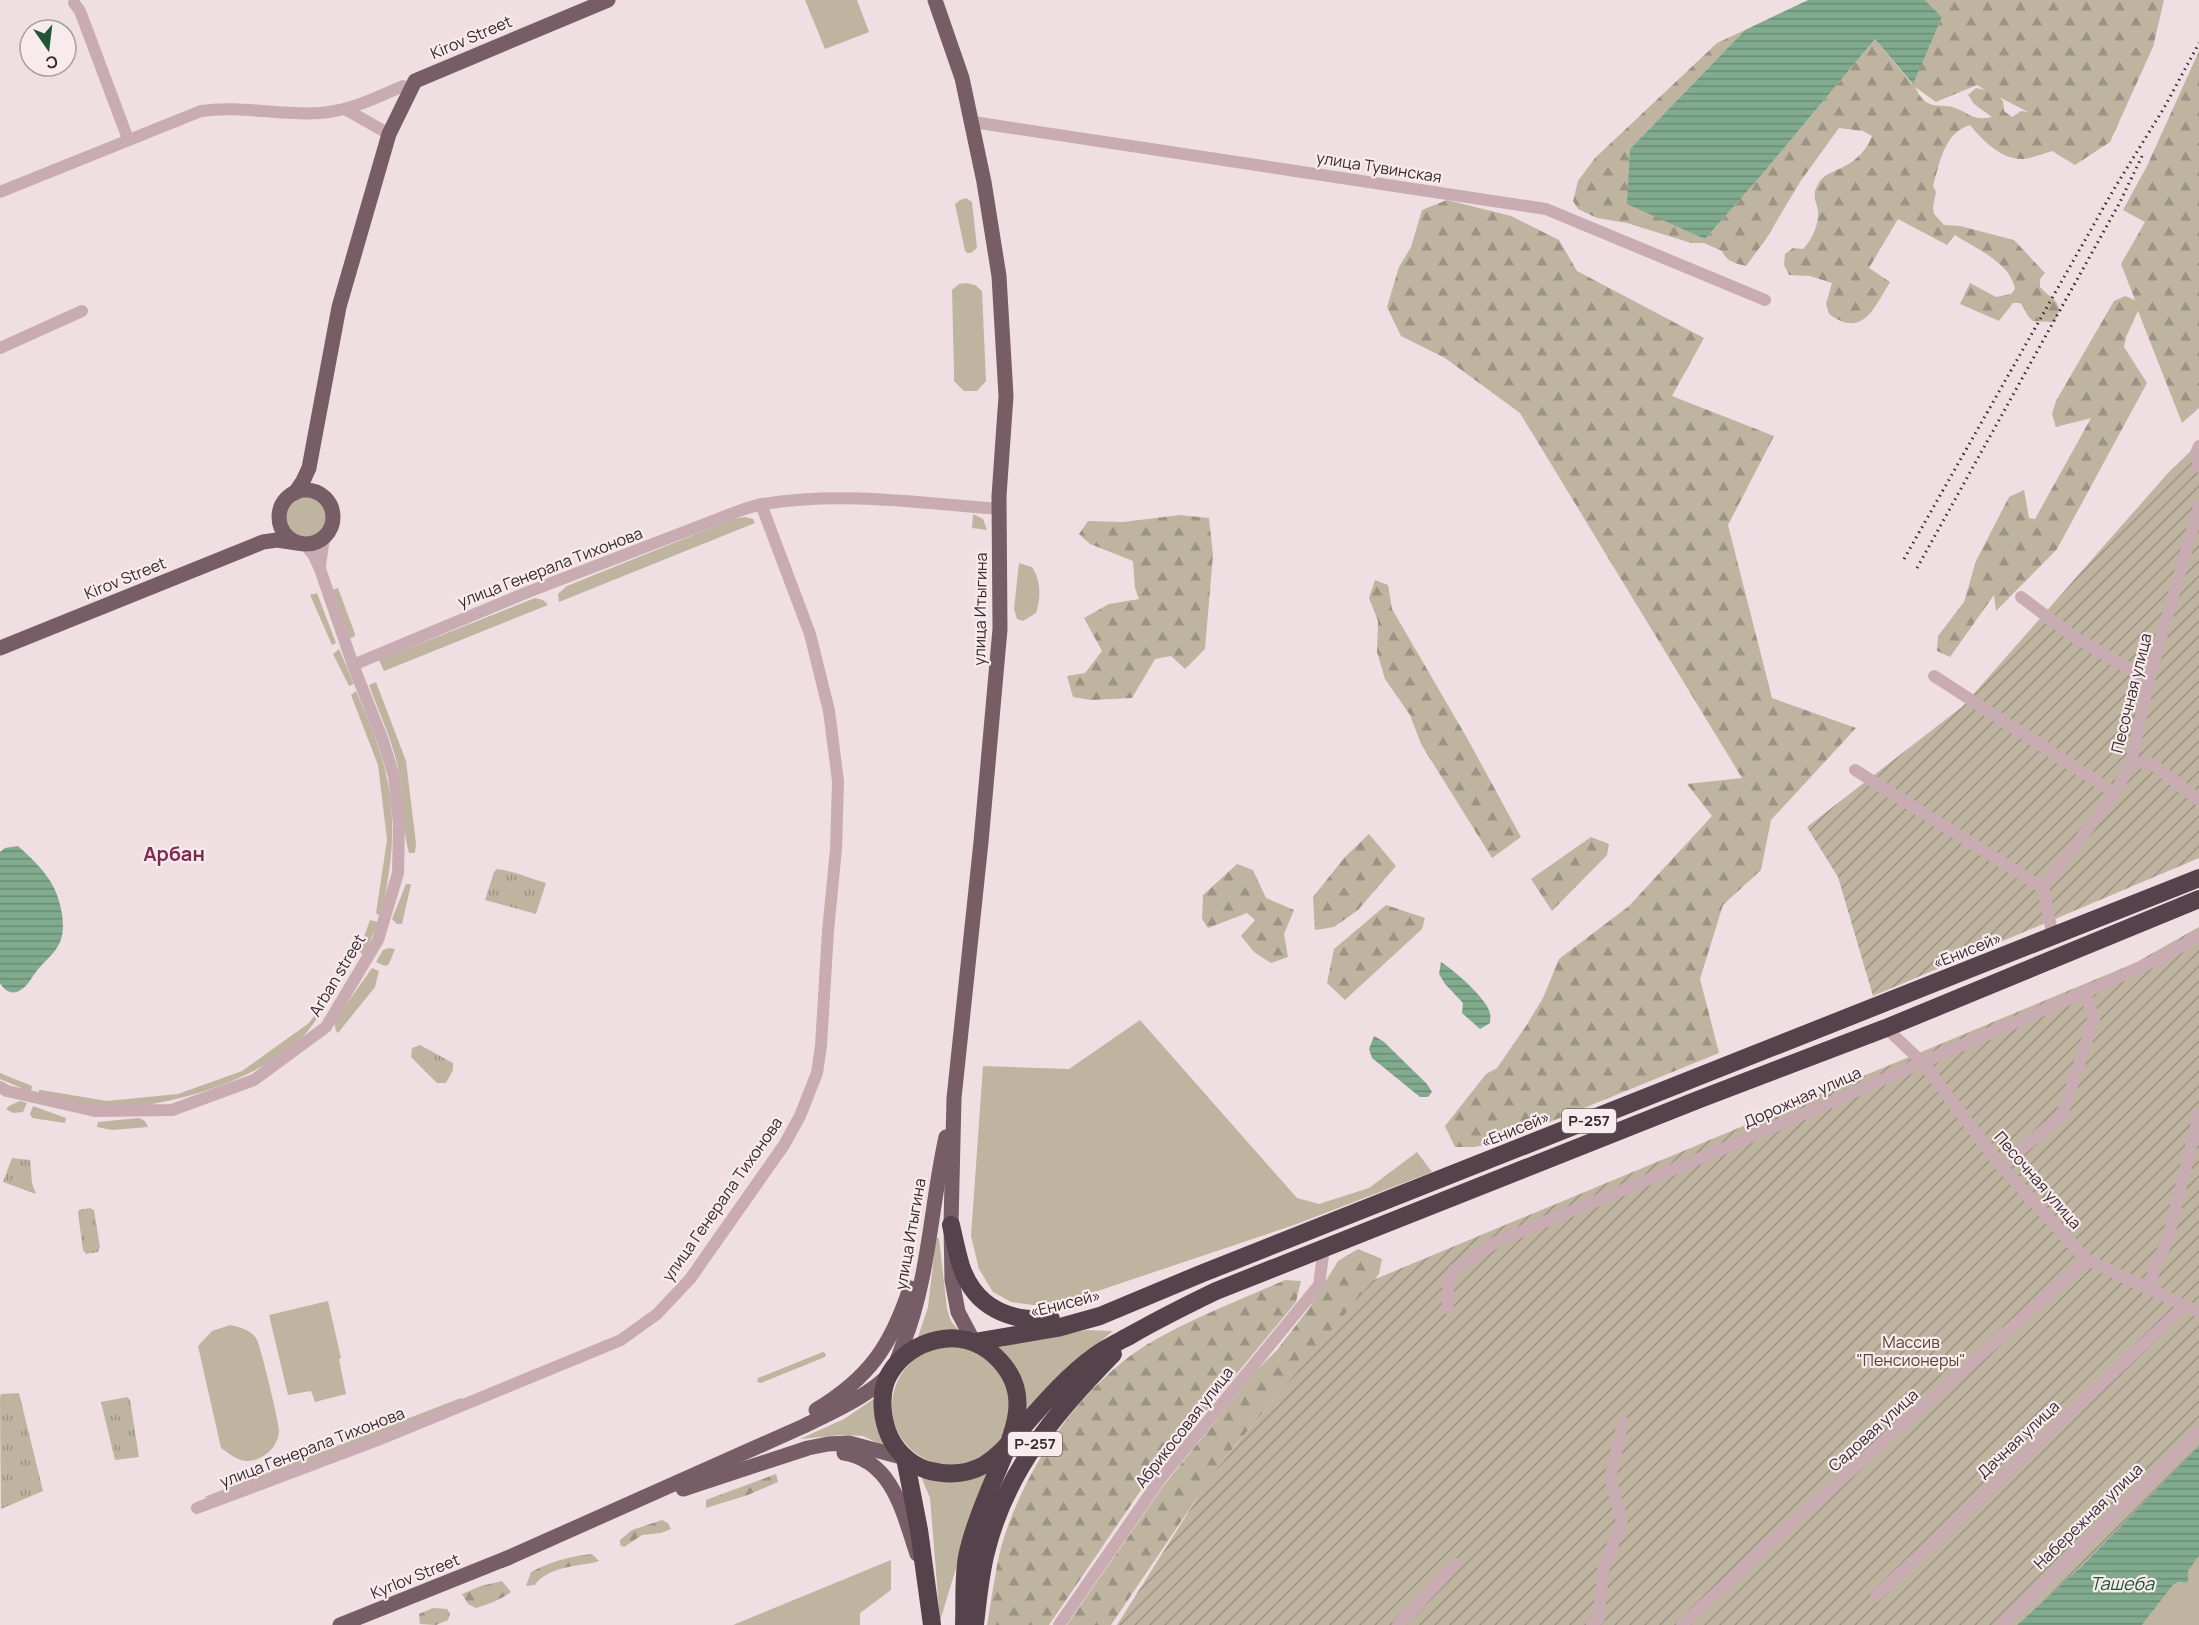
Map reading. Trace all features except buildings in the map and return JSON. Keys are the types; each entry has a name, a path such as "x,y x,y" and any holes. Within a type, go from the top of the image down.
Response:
{"highway":[{"name":"«Енисей»","path":"932,1625 919,1530 905,1458 887,1432 882,1414 883,1396 890,1373 914,1348 943,1338 974,1342 1057,1328 1100,1316 1203,1273 2199,878"},
{"name":"Р-257","path":"1010,1443 1061,1386 1097,1354 1173,1311 1216,1291 1689,1103 1886,1028 2199,899"},
{"path":"951,1225 962,1268 972,1288 984,1301 1004,1315 1031,1321 1100,1316"},
{"name":"Р-257","path":"975,1625 982,1572 996,1519 1015,1477 1032,1449 1057,1413 1114,1353 1173,1311"},
{"name":"«Енисей»","path":"964,1625 967,1557 984,1503 1017,1423 1018,1403 1014,1382 1004,1364 989,1350 974,1342"},
{"name":"«Енисей»","path":"905,1458 937,1473 968,1472 982,1467 1010,1443"}],"main road":[{"name":"Kirov Street","path":"409,84 608,0"},
{"name":"улица Итыгина","path":"890,1373 909,1330 954,1098 974,917 1000,629 999,509 1006,396 999,276 973,122 962,78 935,0"},
{"path":"264,542 273,533 280,521 283,505 295,493 309,468 339,307 388,134 409,84"},
{"path":"264,542 277,540 301,544 316,543 324,538 331,528 333,517 331,506 313,484 309,468"},
{"path":"295,493 304,491 319,494"},
{"path":"280,521 287,536 301,544"},
{"name":"Kirov Street","path":"0,648 264,542"},
{"name":"улица Итыгина","path":"954,1098 952,1280 958,1312 974,1342"},
{"path":"762,1444 843,1392 873,1363 892,1338 930,1228"},
{"path":"503,1560 845,1405 890,1373"},
{"path":"503,1560 677,1491 808,1448 849,1443 905,1458"},
{"path":"758,1464 821,1454 844,1453 858,1455 870,1462 889,1482 899,1501 926,1582"},
{"name":"Kyrlov Street","path":"340,1625 503,1560"}],"street":[{"path":"74,3 80,11 128,139"},
{"path":"0,192 201,111 226,107 261,112 319,113 345,110 409,84"},
{"path":"345,110 388,134"},
{"name":"улица Тувинская","path":"973,122 1546,209 1766,300"},
{"path":"0,348 82,311"},
{"path":"2199,446 2196,453 2199,467"},
{"name":"улица Генерала Тихонова","path":"353,665 528,592 761,504 806,499 875,500 999,509"},
{"name":"улица Генерала Тихонова","path":"197,1508 378,1440 621,1340 657,1314 690,1279 784,1145 800,1116 817,1072 821,1046 836,849 838,781 829,711 810,634 761,504"},
{"name":"Песочная улица","path":"2043,888 2115,793 2131,762 2149,680 2199,506"},
{"path":"320,569 320,553 324,538"},
{"path":"301,544 313,554 320,569"},
{"name":"Arban street","path":"0,1087 7,1091 95,1111 172,1110 255,1080 326,1027 378,940 398,873 399,825 394,776 320,569"},
{"path":"2021,597 2074,638 2149,680"},
{"path":"1934,676 2115,793"},
{"path":"2131,762 2152,764 2199,800"},
{"path":"1855,770 2043,888 2053,937"},
{"name":"Дорожная улица","path":"1448,1308 1448,1283 1454,1270 1496,1242 1719,1151 2085,992 2163,957 2199,936"},
{"path":"2001,1166 2062,1115 2094,1020 2085,992"},
{"name":"Песочная улица","path":"1886,1028 1922,1062 2001,1166 2087,1260 2199,1312"},
{"path":"2147,1289 2168,1239 2199,1115"},
{"name":"Абрикосовая улица","path":"1059,1625 1161,1478 1319,1285 1324,1248"},
{"name":"Садовая улица","path":"1682,1625 1781,1533 2087,1260"},
{"name":"Дачная улица","path":"1876,1596 2184,1306"},
{"path":"1592,1625 1599,1618 1603,1570 1622,1520 1610,1478 1623,1422"},
{"name":"Набережная улица","path":"2001,1625 2199,1431"},
{"path":"1398,1625 1456,1564"}],"green space":[{"path":"805,0 857,0 869,32 825,49"},
{"path":"1925,0 2164,0 2153,47 2110,142 2075,165 2052,151 2020,159 1999,152 1970,125 1954,135 1941,158 1933,186 1936,192 1934,214 1944,225 1960,226 2014,240 2045,273 2040,279 2040,287 2058,306 2058,315 2054,322 2033,321 2021,303 2013,303 1999,321 1960,304 1970,283 1996,297 2011,294 2015,289 2012,280 1991,257 1955,235 1947,245 1898,219 1869,268 1890,282 1873,310 1859,322 1841,321 1829,314 1826,304 1832,283 1810,276 1789,275 1784,265 1785,254 1793,248 1803,249 1811,238 1818,220 1815,193 1820,180 1862,153 1872,136 1863,131 1839,128 1800,182 1766,239 1746,266 1732,262 1722,251 1704,243 1691,243 1627,223 1597,218 1578,209 1573,201 1578,181 1595,158 1717,43 1745,30 1630,149 1668,221 1705,239 1875,39 1912,84 1942,17","holes":["1977,85 1985,90 1976,88 1968,95 1974,104 1992,117 1976,117 1952,107 1929,104 1915,87 1936,102","1999,97 2028,112 2021,111 2012,117 2004,111 2003,101"]},
{"path":"2199,51 2199,408 2182,423 2138,311 2124,347 2147,383 2057,549 1996,611 1994,595 1950,657 1937,651 1938,636 1964,602 1976,561 2009,497 2024,490 2029,518 2035,519 2091,418 2056,427 2052,414 2056,401 2114,301 2125,296 2135,300 2121,264 2145,222 2123,210 2147,166"},
{"path":"966,198 972,202 977,248 971,253 965,251 955,204"},
{"path":"1447,200 1511,216 1559,240 1577,271 1704,338 1672,396 1774,436 1728,525 1772,698 1856,728 1771,820 1761,870 1723,905 1700,979 1719,1053 1503,1141 1475,1147 1455,1147 1445,1126 1486,1074 1497,1068 1526,1026 1543,998 1559,959 1629,906 1712,816 1687,784 1742,778 1520,413 1445,358 1401,336 1387,307 1399,267 1411,247 1422,210"},
{"path":"959,284 975,285 982,291 986,381 977,391 964,391 954,381 952,290"},
{"path":"2199,443 2199,858 1873,996 1838,877 1807,827 1963,706 2168,473"},
{"path":"307,494 323,501 330,517 323,533 307,540 291,533 284,517 291,501"},
{"path":"973,514 983,519 987,530 972,528"},
{"path":"1180,515 1209,518 1213,555 1205,649 1185,669 1171,656 1155,659 1132,698 1091,700 1073,697 1067,676 1085,673 1102,651 1084,618 1109,604 1139,599 1135,588 1133,561 1090,544 1079,534 1088,521 1123,522"},
{"path":"746,517 753,519 755,523 559,602 558,594 567,586 733,519"},
{"path":"1019,563 1032,567 1039,589 1036,613 1023,621 1017,619 1014,609"},
{"path":"1375,580 1388,585 1392,609 1521,837 1492,858 1421,744 1410,715 1385,679 1377,652 1378,621 1369,598"},
{"path":"338,588 355,634 354,637 350,638 332,590"},
{"path":"317,593 336,643 332,645 310,595"},
{"path":"535,598 543,600 548,605 384,671 379,660"},
{"path":"339,649 354,684 349,686 333,654"},
{"path":"376,682 406,761 416,843 415,853 409,853 407,844 395,754 369,685"},
{"path":"356,691 379,748 390,796 391,856 380,916 376,913 387,840 378,765 351,695"},
{"path":"1369,834 1396,866 1358,910 1334,927 1315,930 1313,897 1345,857"},
{"path":"1591,837 1609,844 1607,855 1552,911 1531,879"},
{"path":"1237,864 1253,870 1266,898 1294,910 1284,934 1288,957 1271,963 1254,952 1241,936 1255,920 1247,913 1208,928 1202,919 1203,895"},
{"path":"497,869 546,883 536,914 485,900"},
{"path":"406,884 411,884 402,924 397,924 392,919"},
{"path":"1386,905 1425,918 1422,929 1345,1000 1327,983 1334,949"},
{"path":"370,920 378,922 364,956 359,951"},
{"name":"Массив \"Пенсионеры\"","path":"2199,927 2199,1446 2083,1565 2017,1625 1117,1625 1213,1473 1373,1280 2135,963"},
{"path":"395,949 389,964 385,966 376,962 383,950"},
{"path":"372,968 379,971 375,987 338,1033 334,1022"},
{"path":"317,1012 319,1014 305,1034 284,1053 228,1083 196,1093 137,1106 112,1107 84,1104 39,1094 41,1090 107,1101 178,1094 242,1071 309,1023"},
{"path":"1140,1020 1297,1198 1319,1204 1369,1188 1417,1152 1432,1172 1294,1225 1065,1302 1033,1305 1011,1302 993,1292 979,1269 971,1236 983,1066 1069,1069"},
{"path":"420,1045 453,1063 453,1070 446,1083 437,1083 411,1057 412,1048"},
{"path":"0,1073 32,1086 31,1092 0,1079"},
{"path":"20,1101 27,1103 23,1112 13,1113 6,1109 9,1106"},
{"path":"33,1106 66,1118 65,1123 32,1118 30,1114"},
{"path":"139,1118 145,1121 148,1127 112,1130 97,1127 98,1122"},
{"path":"12,1158 30,1160 32,1183 36,1194 3,1182"},
{"path":"90,1208 94,1210 100,1247 98,1252 86,1254 83,1250 78,1213 79,1210"},
{"path":"936,1238 939,1238 947,1309 951,1321 961,1333 917,1340 928,1307"},
{"path":"1358,1249 1382,1259 1379,1274 1220,1464 1111,1625 1067,1625 1164,1485 1256,1371 1277,1350 1310,1307 1338,1261"},
{"path":"1285,1280 1301,1281 1296,1302 1141,1490 1049,1625 987,1625 995,1574 1012,1516 1038,1462 1074,1410 1117,1367 1156,1339"},
{"path":"328,1301 341,1358 339,1359 346,1394 315,1402 311,1391 288,1395 269,1315"},
{"path":"230,1325 242,1328 257,1340 279,1430 275,1443 266,1454 248,1461 238,1459 221,1448 198,1346 212,1331"},
{"path":"1086,1330 1113,1331 1079,1359 1024,1418 996,1347"},
{"path":"951,1347 962,1348 984,1357 1000,1373 1009,1395 1009,1417 1000,1439 984,1455 962,1464 951,1465 940,1464 918,1455 902,1439 893,1417 892,1406 893,1395 902,1373 918,1357 940,1348"},
{"path":"823,1352 826,1354 825,1357 761,1383 757,1382 758,1378"},
{"path":"19,1393 43,1491 1,1509 0,1398 1,1394"},
{"path":"127,1397 130,1400 139,1457 115,1460 101,1402"},
{"path":"461,1398 459,1402 214,1499 204,1497"},
{"path":"875,1398 886,1447 863,1436 841,1435 800,1439 844,1419"},
{"path":"993,1468 974,1509 940,1621 930,1498 920,1474"},
{"path":"776,1474 778,1482 748,1495 706,1508 706,1500"},
{"path":"662,1520 668,1523 671,1529 661,1533 642,1535 624,1547 620,1545 620,1540 632,1530"},
{"path":"592,1554 599,1561 555,1571 543,1577 535,1585 526,1586 531,1572 538,1568 568,1558"},
{"path":"2199,1556 2199,1625 2142,1625 2173,1585 2179,1582 2186,1583 2188,1571"},
{"path":"891,1560 891,1590 860,1613 860,1625 733,1625"},
{"path":"502,1581 511,1592 499,1600 476,1608 468,1604 462,1594 481,1586"},
{"path":"433,1608 447,1609 450,1614 448,1620 436,1625 420,1624 419,1614"}],"water":[{"path":"1808,0 1925,0 1942,17 1913,84 1875,39 1705,239 1627,204 1630,149 1745,30"},
{"path":"18,846 41,868 52,884 60,903 63,928 61,939 54,952 26,986 19,991 11,992 0,983 0,852 5,848"},
{"path":"1441,962 1483,1000 1490,1013 1490,1023 1480,1029 1462,1013 1463,1003 1439,974"},
{"path":"1374,1036 1383,1041 1427,1084 1432,1092 1428,1097 1420,1097 1372,1058 1369,1049"},
{"name":"Ташеба","path":"2199,1446 2199,1556 2188,1571 2186,1583 2179,1582 2173,1585 2142,1625 2017,1625 2083,1565"}],"railway":[{"path":"1904,559 2114,189 2164,108 2199,43"},
{"path":"1917,568 2120,202 2144,152"}],"district":[{"name":"Арбан","path":"174,854"}]}
